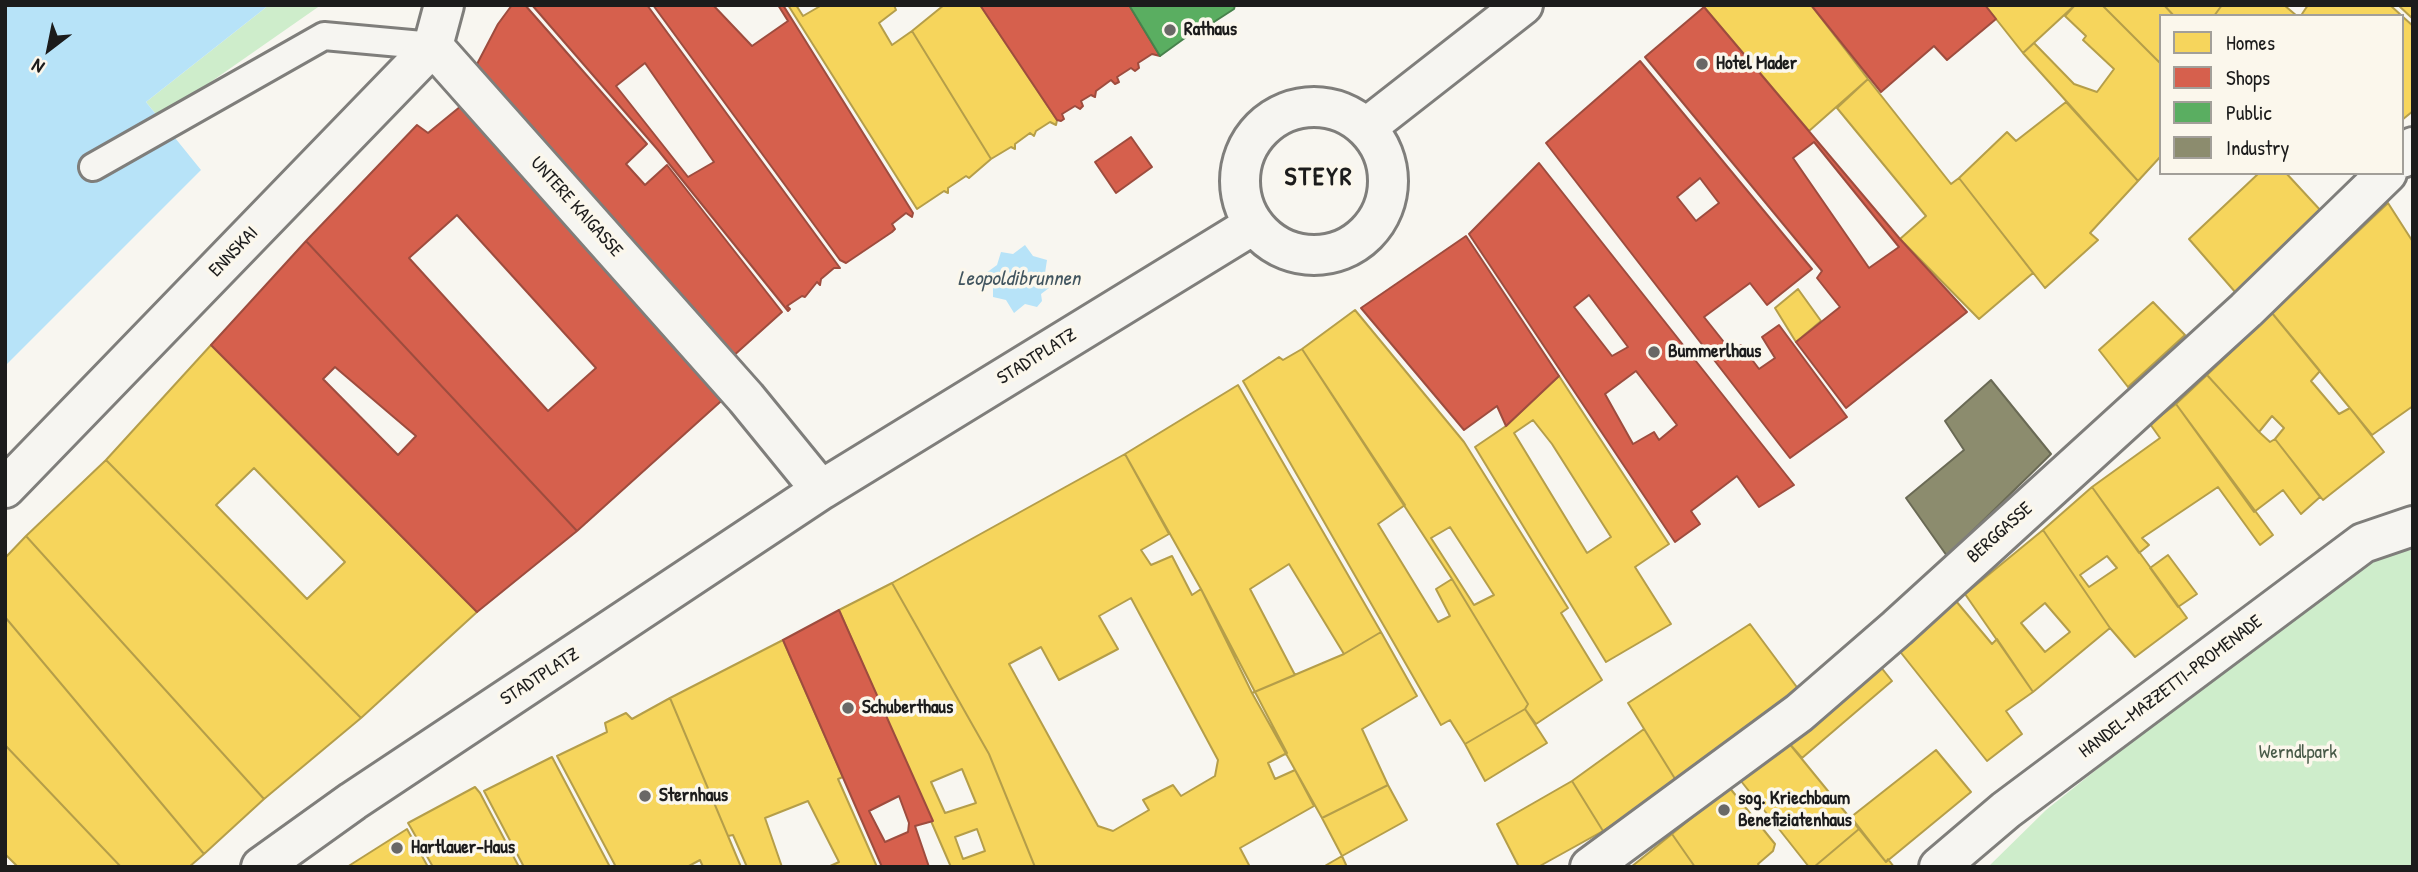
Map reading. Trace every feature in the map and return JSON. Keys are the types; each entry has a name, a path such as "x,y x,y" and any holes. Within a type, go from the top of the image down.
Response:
{"street":[{"name":"ENNSKAI","path":"5,488 433,46 444,5"},
{"path":"1367,127 1523,5"},
{"name":"UNTERE KAIGASSE","path":"433,46 719,369 821,490"},
{"path":"1298,107 1335,108 1367,127 1386,157 1389,192 1376,225 1349,248 1314,256 1280,248 1253,225 1239,191 1243,153 1265,123 1298,107"},
{"name":"BERGGASSE","path":"1590,867 1799,713 2246,310 2385,175"},
{"name":"STADTPLATZ","path":"263,866 353,801 821,490 1253,225"},
{"name":"HANDEL-MAZZETTI-PROMENADE","path":"1939,867 2006,810 2363,543 2413,526"}],"lane":[{"path":"93,167 324,36 433,46"}],"green space":[{"path":"269,5 321,5 159,118 146,102"},
{"name":"Werndlpark","path":"2413,550 2413,867 1988,867 2046,810 2342,573 2390,553"}],"water":[{"path":"5,5 269,5 146,102 201,170 5,366"},
{"name":"Leopoldibrunnen","path":"1025,245 1033,256 1047,260 1045,273 1053,285 1041,294 1042,301 1037,307 1025,304 1014,313 1006,300 993,297 993,285 986,273 997,265 1001,252 1013,254"}],"building: Homes":[{"path":"788,5 796,5 803,16 822,5 894,5 896,10 879,23 892,45 912,31 991,159 969,178 966,176 948,188 948,193 944,191 917,209"},
{"path":"944,5 980,5 1057,120 1056,125 1050,122 1036,131 1034,136 1030,133 1015,144 1015,149 1011,147 991,159 912,31"},
{"path":"1811,5 1868,79 1809,131 1704,7"},
{"path":"1985,5 2075,5 2023,53"},
{"path":"2075,5 2102,5 2159,62 2159,158 2138,181 2023,53 2034,43 2074,84 2097,92 2114,69 2083,40 2086,36 2065,16"},
{"path":"2102,5 2164,5 2172,14 2159,14 2159,62"},
{"path":"2164,5 2222,5 2215,14 2172,14"},
{"path":"2222,5 2284,5 2295,14 2215,14"},
{"path":"2308,5 2390,5 2400,14 2302,14"},
{"path":"2398,5 2413,5 2413,19"},
{"path":"2404,18 2413,26 2413,111 2404,118"},
{"path":"1868,79 1951,184 1959,178 2033,273 1979,319 1900,239 1926,216 1837,108"},
{"path":"2066,102 2138,181 2090,233 2098,240 2045,288 1959,178 2007,132 2016,141"},
{"path":"2257,175 2288,175 2322,212 2236,293 2189,239"},
{"path":"2388,203 2413,242 2413,406 2372,435 2272,313"},
{"path":"1798,289 1821,321 1796,342 1775,308"},
{"path":"2153,302 2185,335 2128,387 2099,350"},
{"path":"1355,310 1464,442 1568,608 1561,613 1602,680 1536,724 1525,709 1528,704 1452,579 1302,349","holes":["1450,527 1494,595 1474,605 1431,538"]},
{"path":"2272,313 2320,371 2311,381 2339,414 2350,408 2384,452 2323,500 2275,439 2284,428 2272,416 2259,432 2207,375"},
{"path":"211,345 477,612 361,718 106,460","holes":["254,468 345,562 307,599 216,505"]},
{"path":"1302,349 1405,505 1378,524 1438,622 1450,616 1436,589 1452,579 1528,704 1525,709 1465,744 1450,720 1441,725 1243,381 1279,357 1283,360"},
{"path":"2207,375 2259,432 2270,442 2275,439 2320,497 2301,514 2283,490 2254,512 2176,404"},
{"path":"1559,376 1669,544 1635,567 1671,624 1606,662 1475,447 1506,426","holes":["1533,420 1552,444 1611,537 1587,553 1514,433"]},
{"path":"1238,385 1381,632 1344,654 1289,564 1250,589 1295,675 1252,693 1201,589 1125,454"},
{"path":"2176,404 2273,535 2260,545 2218,487 2142,538 2149,545 2139,553 2092,487 2160,438 2150,424"},
{"path":"1125,454 1169,534 1141,550 1151,565 1172,556 1192,595 1201,589 1287,753 1268,763 1275,779 1295,770 1314,806 1240,848 1250,867 1035,867 989,754 892,583","holes":["1131,598 1218,760 1215,776 1181,796 1173,785 1143,800 1149,810 1113,831 1098,826 1009,664 1041,647 1059,680 1118,649 1099,616"]},
{"path":"106,460 361,718 264,799 26,536"},
{"path":"2092,487 2187,618 2135,657 2110,628 2043,530","holes":["2107,556 2117,568 2089,587 2080,575"]},
{"path":"2043,530 2110,628 2033,692 1965,594","holes":["2045,603 2070,632 2045,652 2021,623"]},
{"path":"26,536 264,799 204,854 5,617 5,558"},
{"path":"2168,555 2197,594 2178,607 2150,568"},
{"path":"892,583 989,754 1035,867 951,867 839,610","holes":["962,769 976,803 945,813 931,782","977,829 985,851 963,859 955,837"]},
{"path":"1956,601 1992,644 1997,639 2033,692 2006,711 2022,734 1987,761 1898,649"},
{"path":"5,617 204,854 189,867 121,867 5,745"},
{"path":"1750,624 1799,690 1677,782 1628,703"},
{"path":"1381,632 1417,696 1362,729 1388,785 1322,818 1252,693 1344,654"},
{"path":"783,640 843,777 838,779 877,867 828,867 839,862 808,801 765,818 782,867 747,867 733,835 728,836 670,698"},
{"path":"1880,666 1892,681 1802,758 1788,742"},
{"name":"Sternhaus","path":"670,698 741,867 703,867 700,860 687,867 616,867 557,756 607,732 605,723 626,713 632,719"},
{"path":"1525,709 1547,743 1485,781 1465,744"},
{"path":"1644,729 1677,782 1603,831 1572,781"},
{"path":"1788,742 1859,829 1814,867 1809,867 1741,781"},
{"path":"5,745 121,867 18,867 5,854"},
{"path":"1936,750 1971,792 1886,862 1851,817"},
{"path":"552,757 610,867 524,867 484,791"},
{"path":"1572,781 1603,831 1538,867 1519,867 1497,824"},
{"path":"1388,785 1407,820 1342,856 1322,818"},
{"path":"475,787 519,867 433,867 408,823"},
{"name":"sog. Kriechbaum Benefiziatenhaus","path":"1729,787 1775,844 1773,851 1758,864 1760,867 1695,867 1672,834"},
{"name":"Hartlauer-Haus","path":"407,829 428,867 347,867"},
{"path":"1859,829 1886,862 1888,859 1894,867 1814,867"},
{"path":"1672,834 1695,867 1631,867"},
{"path":"1342,856 1347,867 1323,867"}],"building: Shops":[{"path":"512,5 525,5 647,144 626,164 645,185 667,165 782,312 731,358 476,66 498,24"},
{"path":"532,5 647,5 840,268 834,268 821,279 820,285 817,282 805,297 802,296 787,306 790,309 788,311 658,150","holes":["645,63 714,162 688,177 616,86"]},
{"path":"653,5 713,5 752,46 788,21 778,5 783,5 913,213 912,217 906,213 892,224 895,229 892,232 846,263 840,260"},
{"path":"980,5 1129,5 1160,56 1152,54 1138,63 1139,68 1135,71 1131,68 1117,77 1119,82 1115,84 1111,80 1096,91 1095,97 1091,95 1081,101 1083,106 1080,109 1075,106 1062,114 1064,119 1057,120"},
{"path":"1811,5 1985,5 1996,19 1947,60 1934,46 1881,92"},
{"path":"1704,7 1900,239 1967,312 1846,408 1796,342 1840,307 1817,278 1822,271 1645,57","holes":["1814,142 1899,247 1869,268 1793,158"]},
{"path":"1640,61 1812,269 1767,305 1750,283 1704,317 1731,351 1741,345 1759,369 1775,358 1762,337 1779,325 1847,417 1790,458 1546,143","holes":["1700,178 1719,203 1696,221 1677,197"]},
{"path":"461,106 729,394 577,531 306,241 417,125 428,133","holes":["457,215 596,368 548,411 409,258"]},
{"path":"1131,137 1152,167 1116,193 1095,162"},
{"name":"Bummerlhaus","path":"1539,163 1794,485 1759,507 1737,476 1691,511 1700,524 1675,542 1469,234","holes":["1589,295 1628,347 1612,356 1574,307","1636,371 1677,425 1659,440 1654,432 1633,444 1605,394"]},
{"path":"1466,236 1559,376 1506,426 1497,406 1464,430 1361,308"},
{"path":"306,241 577,531 477,612 211,345","holes":["335,367 416,436 398,455 323,379"]},
{"name":"Schuberthaus","path":"839,610 933,821 915,826 929,867 882,867 783,640","holes":["899,796 909,823 908,832 885,842 869,811"]}],"building: Public":[{"name":"Rathaus","path":"1129,5 1235,5 1234,9 1189,35 1160,56"}],"building: Industry":[{"path":"1991,380 2051,454 1947,556 1906,498 1964,450 1945,421"}],"place":[{"name":"Rathaus","path":"1170,30"},
{"name":"Hotel Mader","path":"1702,64"},
{"name":"Bummerlhaus","path":"1654,352"},
{"name":"Schuberthaus","path":"848,708"},
{"name":"Sternhaus","path":"645,796"},
{"name":"sog. Kriechbaum Benefiziatenhaus","path":"1724,810"},
{"name":"Hartlauer-Haus","path":"397,848"}],"district":[{"name":"STEYR","path":"1319,178"}]}
